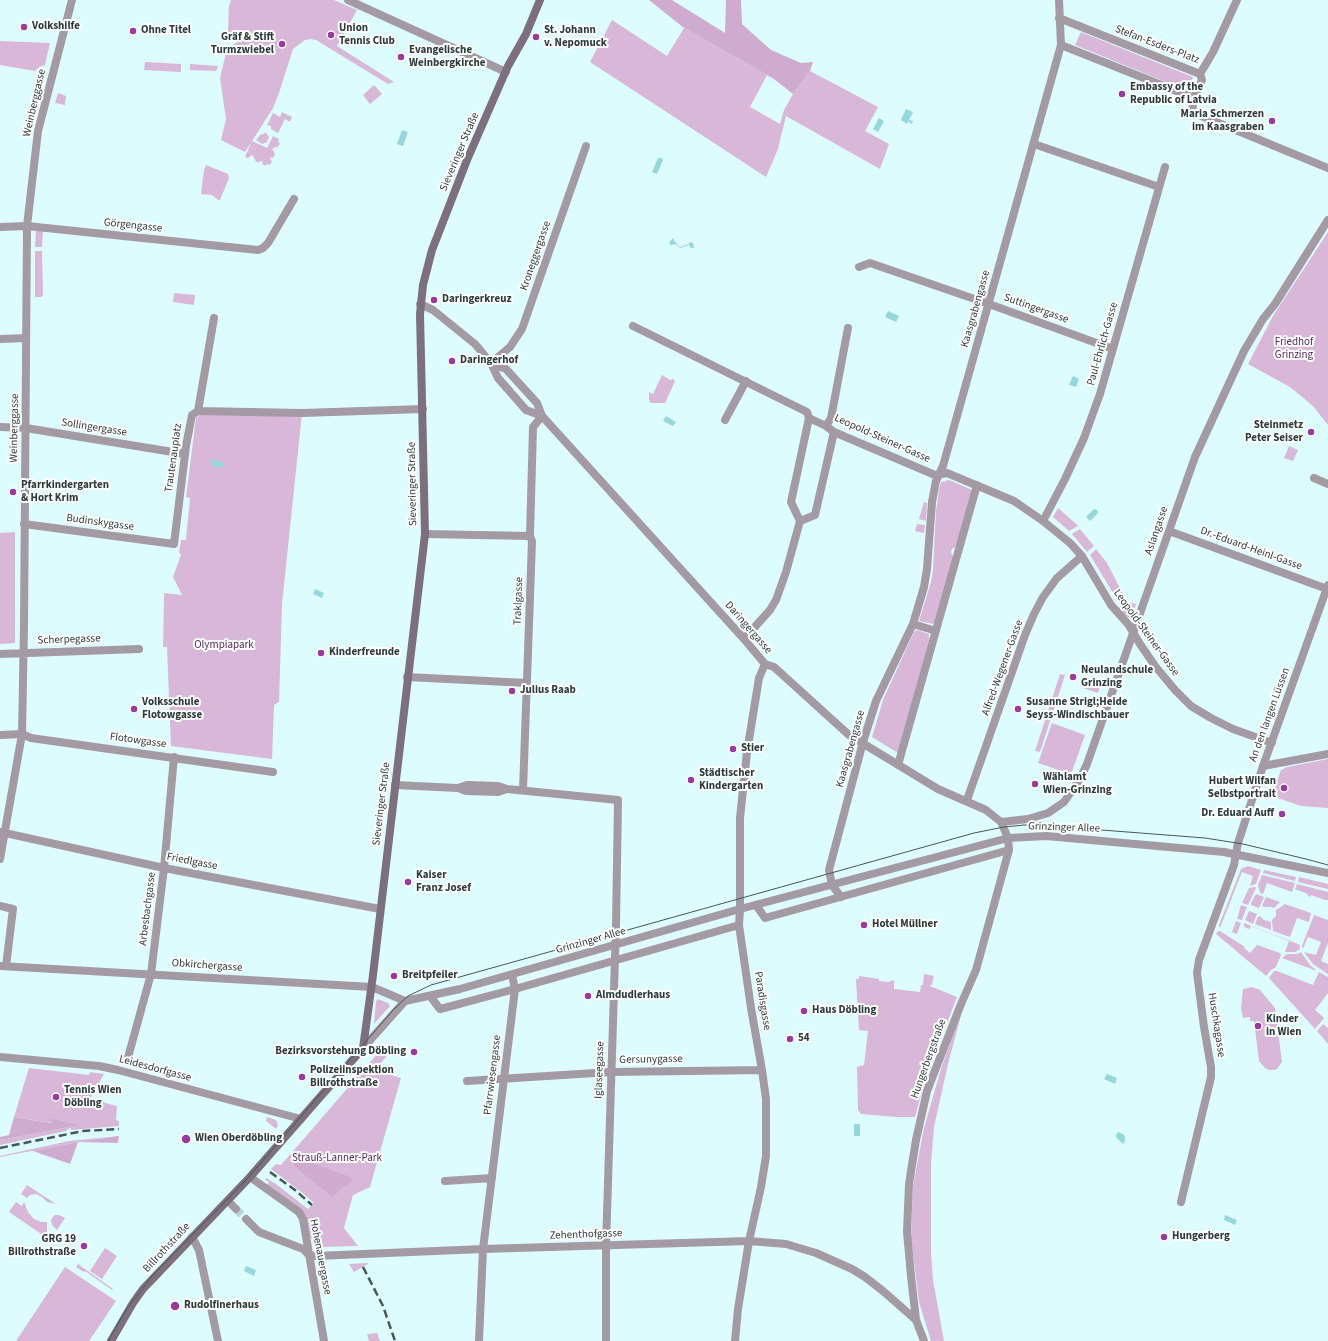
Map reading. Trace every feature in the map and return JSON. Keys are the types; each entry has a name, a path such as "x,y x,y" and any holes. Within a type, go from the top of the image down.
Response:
{"main road":[{"name":"Sieveringer Straße","path":"372,987 425,534 420,304 423,285 432,250 467,160 506,72 526,34 540,0"},
{"path":"301,1119 363,1048 372,987"},
{"name":"Billrothstraße","path":"111,1341 143,1289 228,1201 301,1119"}],"street":[{"name":"Weinberggasse","path":"0,859 2,832 22,734 27,226 38,131 72,0"},
{"path":"348,0 506,72"},
{"name":"Kaasgrabengasse","path":"832,885 829,870 863,742 876,701 913,624 924,587 927,569 932,502 936,481 941,474 1061,45 1059,0"},
{"path":"1200,74 1213,52 1236,0"},
{"name":"Stefan-Esders-Platz","path":"1059,18 1200,74 1202,80 1194,98"},
{"path":"1061,45 1194,98 1192,112 1328,168"},
{"path":"1034,144 1159,187"},
{"name":"Kroneggergasse","path":"492,363 510,347 522,329 586,146"},
{"name":"Paul-Ehrlich-Gasse","path":"1043,521 1084,438 1100,394 1165,167"},
{"name":"Görgengasse","path":"0,227 27,226 252,250 263,248 268,243 294,199"},
{"name":"Aslangasse","path":"1002,822 1028,819 1048,813 1064,802 1080,779 1088,764 1195,457 1244,351 1263,319 1275,304 1328,220"},
{"name":"Suttingergasse","path":"859,267 870,263 1113,349"},
{"name":"Daringergasse","path":"420,304 433,310 475,344 492,363 498,378 526,410 542,416"},
{"path":"214,318 198,411 302,413 423,409"},
{"name":"Leopold-Steiner-Gasse","path":"633,326 807,412 809,418 826,426 834,432 935,475 947,472 1014,501 1043,521 1070,543 1082,556 1110,606 1128,624 1155,666 1175,690 1192,706 1233,729 1272,743"},
{"path":"826,426 831,418 848,328"},
{"path":"0,339 26,338"},
{"name":"Daringergasse","path":"492,363 506,370 537,403 542,416 744,638 765,664 774,667 849,734 938,789 967,800 986,810 1002,822"},
{"path":"725,420 746,381"},
{"name":"Trautenauplatz","path":"174,544 185,454 192,415 198,411"},
{"name":"Traklgasse","path":"523,790 532,541 530,536 533,428 542,416"},
{"path":"744,638 766,616 776,600 786,572 800,521 791,502 809,418"},
{"name":"Sollingergasse","path":"0,428 26,428 185,454"},
{"path":"800,521 815,515 834,432"},
{"path":"1314,478 1328,484"},
{"path":"898,765 977,485"},
{"name":"Budinskygasse","path":"24,524 174,544"},
{"name":"Dr.-Eduard-Heinl-Gasse","path":"1169,531 1327,587"},
{"path":"425,534 530,536"},
{"name":"Alfred-Wegener-Gasse","path":"967,800 1025,635 1034,614 1043,597 1057,578 1082,556"},
{"name":"An den langen Lüssen","path":"1236,853 1263,766 1327,587"},
{"path":"913,624 936,631"},
{"name":"Scherpegasse","path":"0,654 138,649"},
{"name":"Paradisgasse","path":"735,1341 738,1309 749,1241 762,1187 766,1156 766,1099 739,925 740,818 746,752 759,678 765,664"},
{"path":"408,677 527,683"},
{"name":"Flotowgasse","path":"0,735 22,734 31,738 273,772"},
{"path":"1263,766 1328,754"},
{"name":"Arbesbachgasse","path":"127,1061 151,974 164,868 174,758"},
{"path":"395,785 458,788 466,791 498,792 507,789 523,790"},
{"name":"Iglaseegasse","path":"523,790 618,800 606,1246 606,1341"},
{"path":"1002,822 1008,838"},
{"name":"Friedlgasse","path":"2,832 164,868 380,909"},
{"name":"Grinzinger Allee","path":"405,1001 460,989 512,975 740,909 1008,838 1046,836 1236,853 1328,873"},
{"name":"Hungerbergstraße","path":"924,1341 916,1320 910,1276 907,1232 909,1184 916,1140 927,1091 976,970 1009,850 1008,838"},
{"path":"756,905 765,918 1009,850"},
{"name":"Huschkagasse","path":"1181,1202 1211,1077 1211,1067 1197,973 1199,960 1234,865 1236,853"},
{"path":"832,885 841,897"},
{"path":"0,906 13,909 3,966"},
{"path":"430,996 440,1009 739,925"},
{"name":"Obkirchergasse","path":"3,966 372,987 405,1001"},
{"name":"Pfarrwiesengasse","path":"479,1341 483,1249 515,989 512,975"},
{"path":"363,1048 405,1001"},
{"name":"Leidesdorfgasse","path":"0,1057 100,1066 301,1119"},
{"name":"Gersunygasse","path":"467,1081 611,1072 762,1070"},
{"name":"Hohenauergasse","path":"250,1177 299,1212 303,1219 324,1341"},
{"path":"445,1181 492,1178"},
{"path":"228,1201 236,1209"},
{"name":"Zehenthofgasse","path":"246,1219 259,1232 303,1250 309,1254 320,1256 483,1249 749,1241 786,1244 801,1248 852,1269 883,1291 916,1320"},
{"path":"192,1237 199,1250 218,1341"}],"green space":[{"path":"231,0 334,0 357,10 337,46 394,82 388,84 316,40 305,40 293,49 273,108 245,152 221,140 226,119 220,78 227,49 239,41 228,32 229,6"},
{"path":"612,20 667,56 684,28 767,75 750,107 780,124 784,110 793,94 810,71 878,107 865,131 889,144 880,169 786,116 778,149 766,177 590,62"},
{"path":"1081,32 1193,77 1188,91 1075,45"},
{"path":"0,41 50,43 45,65 39,67 35,71 0,65"},
{"path":"145,62 181,64 181,72 144,70"},
{"path":"190,64 218,66 216,71 190,70"},
{"path":"374,85 382,94 370,104 363,95"},
{"path":"58,93 66,96 65,105 55,103"},
{"path":"282,112 292,117 290,122 285,119 278,133 271,129 271,126 267,125 273,113 280,117"},
{"path":"265,132 269,137 267,142 262,144 256,140"},
{"path":"273,136 279,139 278,142 280,143 278,147 274,147 272,150 275,154 273,158 271,157 270,159 272,161 270,165 267,164 266,166 262,164 263,162 260,161 259,163 255,161 256,160 252,155 248,158 245,157 252,141 267,148"},
{"path":"206,165 228,174 229,178 220,200 212,195 201,194"},
{"path":"36,229 43,229 42,247 35,247"},
{"name":"Friedhof Grinzing","path":"1328,232 1328,425 1313,406 1290,387 1248,364 1273,316"},
{"path":"35,251 42,251 43,295 41,297 35,297"},
{"path":"174,293 195,295 194,305 173,302"},
{"path":"662,375 675,381 665,403 651,403 649,401 649,392 653,394"},
{"name":"Olympiapark","path":"302,413 282,604 279,702 274,705 272,759 171,746 167,647 163,647 164,593 182,595 173,577 181,555 179,552 181,540 186,540 190,498 186,497 196,418 200,415"},
{"path":"1289,446 1298,450 1293,461 1284,458"},
{"path":"949,480 970,489 972,492 957,546 952,549 951,552 953,557 935,622 933,624 919,621 933,571 936,511 939,489 941,482"},
{"path":"924,502 927,503 926,521 919,519"},
{"path":"1058,508 1078,526 1069,531 1053,517"},
{"path":"917,524 925,525 924,533 915,531"},
{"path":"1080,529 1094,546 1087,552 1072,534"},
{"path":"15,532 15,643 0,644 0,533"},
{"path":"1096,549 1107,563 1126,600 1130,603 1136,604 1132,618 1119,611 1119,608 1122,605 1116,598 1090,555"},
{"path":"917,630 929,634 929,641 898,753 872,737 883,700 914,632"},
{"path":"1060,674 1065,675 1040,752 1035,751"},
{"path":"1087,678 1101,683 1098,693 1083,688"},
{"path":"1052,723 1085,735 1071,774 1038,763"},
{"path":"1328,759 1328,808 1301,806 1272,796 1281,770 1287,767"},
{"path":"1248,866 1261,870 1256,884 1250,886 1253,876 1242,872 1220,928 1219,925 1241,869"},
{"path":"1264,870 1296,877 1295,881 1263,873"},
{"path":"1262,875 1295,883 1292,892 1267,883 1263,894 1260,893 1258,885"},
{"path":"1299,877 1328,884 1328,889 1298,882"},
{"path":"1297,884 1328,892 1328,900 1311,895 1310,897 1308,896 1308,894 1295,889"},
{"path":"1249,888 1256,888 1248,905 1242,903"},
{"path":"1256,894 1264,897 1259,908 1251,905"},
{"path":"1266,897 1280,902 1274,908 1264,907 1262,906"},
{"path":"1285,904 1311,913 1309,922 1297,918 1290,937 1273,931 1272,920 1276,916 1276,910"},
{"path":"1241,905 1247,907 1242,920 1237,919"},
{"path":"1249,911 1257,914 1253,924 1245,920"},
{"path":"1314,915 1328,920 1328,943 1321,961 1328,964 1328,974 1313,964 1304,952 1316,955 1321,942 1308,937 1303,949 1302,946"},
{"path":"1260,916 1264,920 1271,922 1271,930 1255,924"},
{"path":"1236,921 1241,923 1237,934 1232,932"},
{"path":"1244,923 1298,944 1300,945 1300,949 1295,952 1285,952 1289,941 1251,926 1249,929 1244,927"},
{"path":"1220,931 1245,947 1244,948 1250,953 1257,945 1280,953 1281,955 1276,967 1266,976 1216,934"},
{"path":"1301,952 1310,965 1317,971 1282,958 1287,954 1297,954"},
{"path":"1274,971 1313,985 1319,972 1328,977 1328,993 1315,1010 1324,1018 1315,1029 1269,978"},
{"path":"924,974 934,976 932,985 930,986 957,997 934,1057 915,1117 861,1114 858,1110 857,1067 864,1065 868,1031 859,1030 856,979 859,979 859,976 879,979 879,981 888,982 894,980 894,989 920,992 921,985 923,985"},
{"path":"1252,987 1260,990 1275,1008 1282,1062 1277,1069 1274,1070 1265,1068 1259,1061 1254,1021 1250,1021 1250,1017 1243,1018 1241,1008 1243,989"},
{"path":"378,999 388,1003 390,1006 374,1024 376,1001"},
{"path":"960,1015 934,1127 931,1163 931,1252 933,1280 944,1341 931,1341 919,1302 911,1238 913,1186 924,1128 941,1069"},
{"path":"1323,1024 1328,1028 1328,1044 1317,1031"},
{"name":"Strauß-Lanner-Park","path":"385,1045 392,1050 375,1070 401,1078 370,1187 353,1195 344,1228 358,1246 321,1247 309,1237 305,1214 267,1185 269,1182 265,1180 266,1178 276,1184 308,1209 314,1203 271,1169 276,1164 281,1165"},
{"name":"Tennis Wien Döbling","path":"29,1068 89,1075 90,1072 104,1074 90,1099 117,1106 116,1120 119,1121 119,1126 71,1130 71,1128 66,1131 0,1145 0,1140 78,1125 54,1118 52,1123 14,1117"},
{"path":"267,1117 276,1120 278,1125 276,1129 266,1121"},
{"path":"119,1136 78,1142 0,1157 69,1141"},
{"path":"27,1185 56,1204 47,1202 36,1194 30,1195 27,1198 21,1194"},
{"path":"16,1202 22,1206 24,1202 28,1212 34,1219 41,1222 47,1222 47,1238 9,1212"},
{"path":"55,1215 65,1218 57,1230 51,1222"},
{"path":"105,1248 117,1256 102,1279 90,1271"},
{"path":"78,1264 113,1289 112,1290 85,1271 84,1272 76,1267"},
{"path":"349,1264 368,1264 354,1272"},
{"path":"65,1267 116,1301 89,1341 16,1341"},
{"path":"377,1333 380,1341 369,1341 367,1334"}],"shaded area":[{"path":"649,0 672,0 725,33 726,0 741,0 742,24 771,50 801,63 813,62 810,71 793,94 774,79 684,28"},
{"path":"14,1117 51,1123 53,1118 79,1125 0,1140 0,1137 9,1135"},
{"path":"119,1136 118,1143 78,1142"},
{"path":"78,1142 70,1164 33,1151"},
{"path":"297,1161 310,1162 353,1178 349,1184 339,1190 333,1197 294,1166"}],"water":[{"path":"906,109 913,112 909,120 913,121 911,124 908,121 907,124 901,120"},
{"path":"879,118 884,121 878,132 873,129"},
{"path":"402,130 408,132 403,146 397,144"},
{"path":"658,158 663,160 657,174 652,172"},
{"path":"673,238 680,247 689,244 690,242 693,243 694,248 691,248 689,245 680,248 676,244 671,245 669,243"},
{"path":"888,311 899,316 896,322 885,317"},
{"path":"1073,376 1079,379 1076,387 1069,385"},
{"path":"666,416 676,422 673,426 663,421"},
{"path":"212,459 224,463 224,466 219,468 213,466 211,462"},
{"path":"1094,509 1097,510 1098,513 1090,521 1086,517"},
{"path":"315,589 324,593 322,598 313,594"},
{"path":"1107,1074 1117,1078 1115,1084 1104,1079"},
{"path":"854,1124 860,1124 860,1136 854,1136"},
{"path":"1118,1132 1123,1134 1125,1137 1123,1144 1116,1137"},
{"path":"1225,1215 1237,1220 1235,1225 1224,1220"},
{"path":"246,1266 256,1270 254,1276 244,1271"}],"tunnel":[{"path":"236,1209 246,1219"}],"tram line":[{"path":"108,1341 126,1310 152,1276 246,1180 394,1009 408,996 431,985 974,833 1004,827 1024,825 1050,826 1205,838 1243,844 1328,865"}],"railway":[{"path":"0,1148 83,1131 119,1129"},
{"path":"270,1172 295,1190 312,1205"},
{"path":"363,1267 383,1306 395,1341"}],"place":[{"name":"Volkshilfe","path":"24,27"},
{"name":"Ohne Titel","path":"133,31"},
{"name":"Union Tennis Club","path":"331,35"},
{"name":"St. Johann v. Nepomuck","path":"536,37"},
{"name":"Gräf & Stift Turmzwiebel","path":"282,44"},
{"name":"Evangelische Weinbergkirche","path":"401,57"},
{"name":"Embassy of the Republic of Latvia","path":"1122,94"},
{"name":"Maria Schmerzen im Kaasgraben","path":"1272,121"},
{"name":"Daringerkreuz","path":"434,300"},
{"name":"Daringerhof","path":"452,361"},
{"name":"Steinmetz Peter Seiser","path":"1311,432"},
{"name":"Pfarrkindergarten & Hort Krim","path":"13,492"},
{"name":"Kinderfreunde","path":"321,653"},
{"name":"Neulandschule Grinzing","path":"1073,677"},
{"name":"Julius Raab","path":"512,691"},
{"name":"Volksschule Flotowgasse","path":"134,709"},
{"name":"Susanne Strigl;Heide Seyss-Windischbauer","path":"1018,709"},
{"name":"Stier","path":"733,749"},
{"name":"Städtischer Kindergarten","path":"691,780"},
{"name":"Wählamt Wien-Grinzing","path":"1035,784"},
{"name":"Hubert Wilfan Selbstportrait","path":"1284,788"},
{"name":"Dr. Eduard Auff","path":"1282,814"},
{"name":"Kaiser Franz Josef","path":"408,882"},
{"name":"Hotel Müllner","path":"864,925"},
{"name":"Breitpfeiler","path":"394,976"},
{"name":"Almdudlerhaus","path":"588,996"},
{"name":"Haus Döbling","path":"804,1011"},
{"name":"Kinder in Wien","path":"1258,1026"},
{"name":"54","path":"790,1039"},
{"name":"Bezirksvorstehung Döbling","path":"414,1052"},
{"name":"Polizeiinspektion Billrothstraße","path":"302,1077"},
{"name":"Tennis Wien Döbling","path":"56,1097"},
{"name":"Wien Oberdöbling","path":"186,1139"},
{"name":"Hungerberg","path":"1164,1237"},
{"name":"GRG 19 Billrothstraße","path":"84,1246"},
{"name":"Rudolfinerhaus","path":"175,1306"}]}
